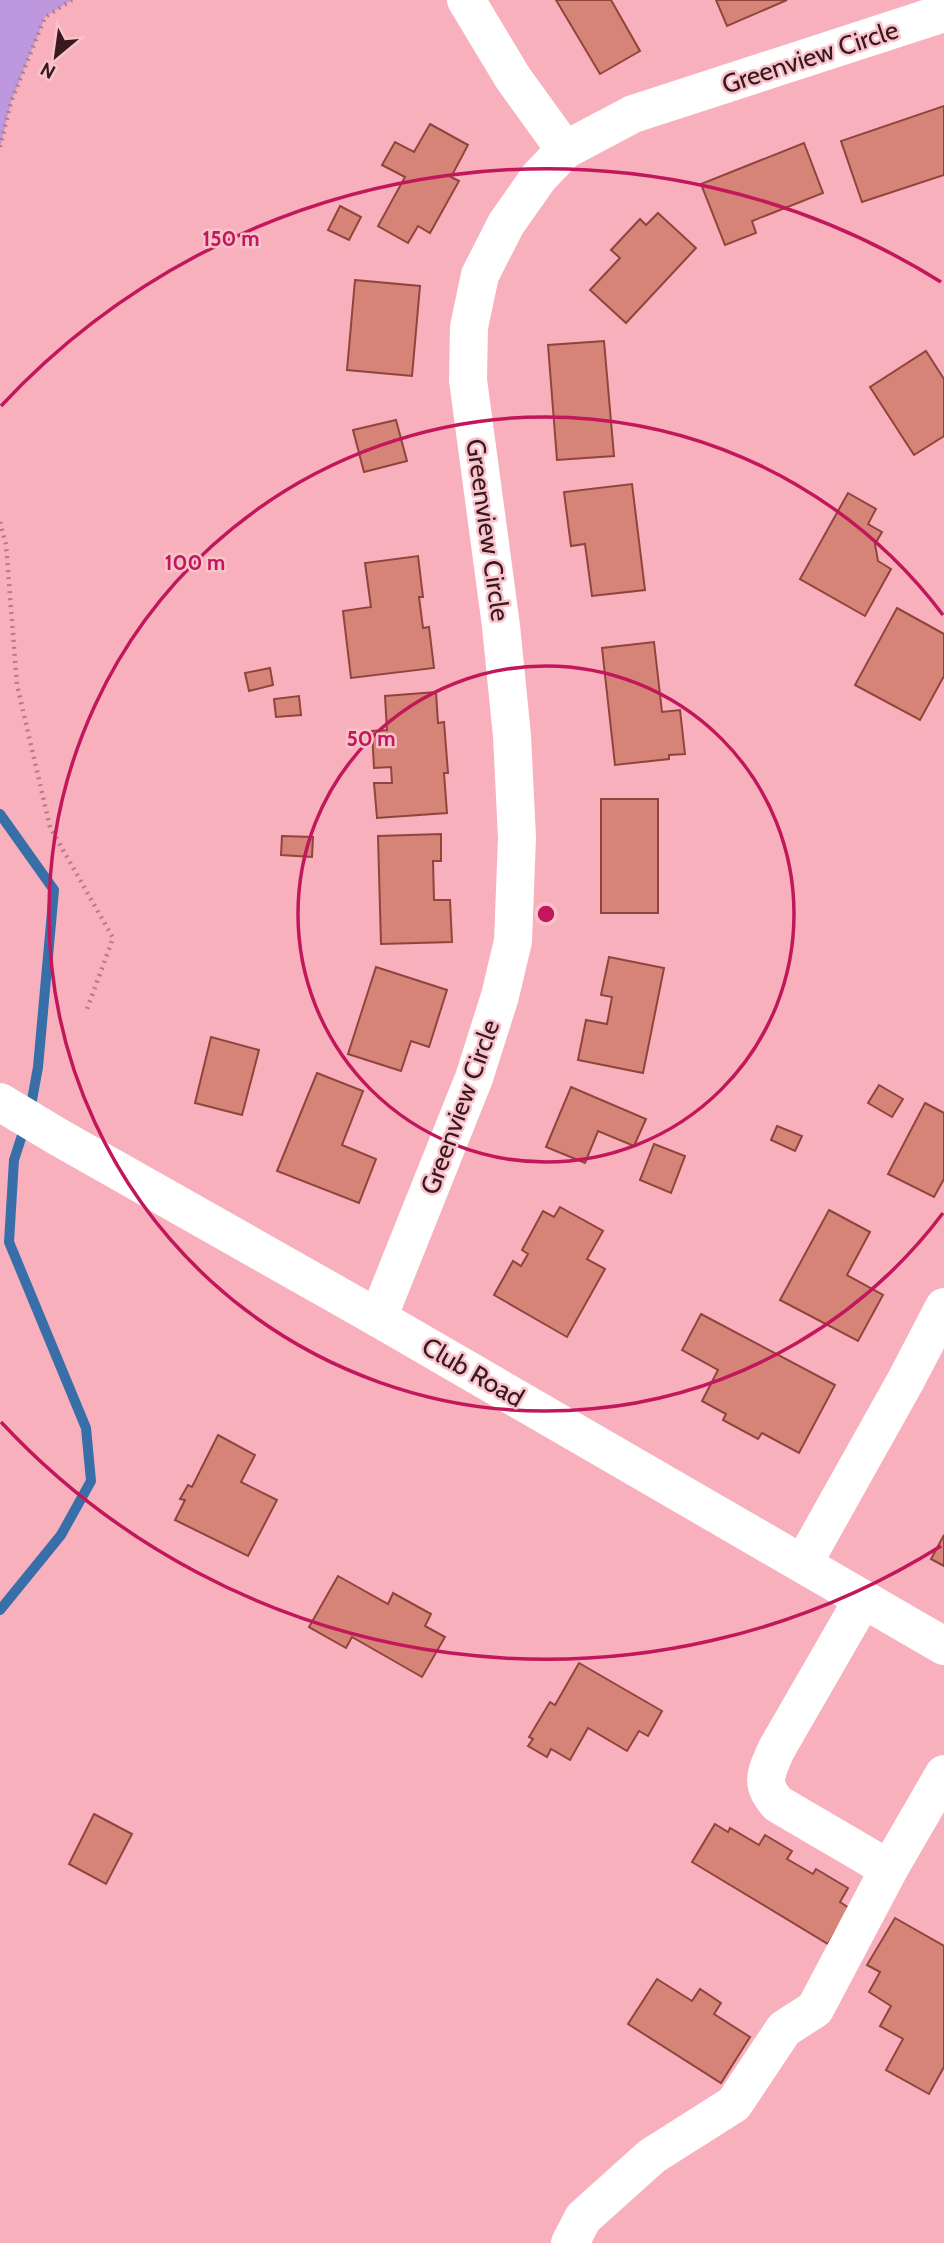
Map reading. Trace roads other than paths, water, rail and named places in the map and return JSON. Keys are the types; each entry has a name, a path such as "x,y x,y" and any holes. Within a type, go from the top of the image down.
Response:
{"street":[{"path":"466,0 513,78 565,150"},
{"name":"Greenview Circle","path":"378,1318 474,1078 500,996 513,941 517,838 512,736 501,626 468,380 469,327 480,275 506,224 539,177 565,150 632,114 944,13"},
{"name":"Club Road","path":"5,1105 944,1646"},
{"path":"803,1564 944,1307"},
{"path":"863,1598 776,1750 766,1777 767,1792 778,1804 889,1869"},
{"path":"570,2243 583,2218 652,2157 734,2104 784,2029 815,2009 889,1869 944,1774"}],"waterway":[{"path":"0,814 54,890 38,1067 30,1111"},
{"path":"0,1610 61,1535 91,1481 86,1428 9,1242 14,1160 25,1126"}]}
